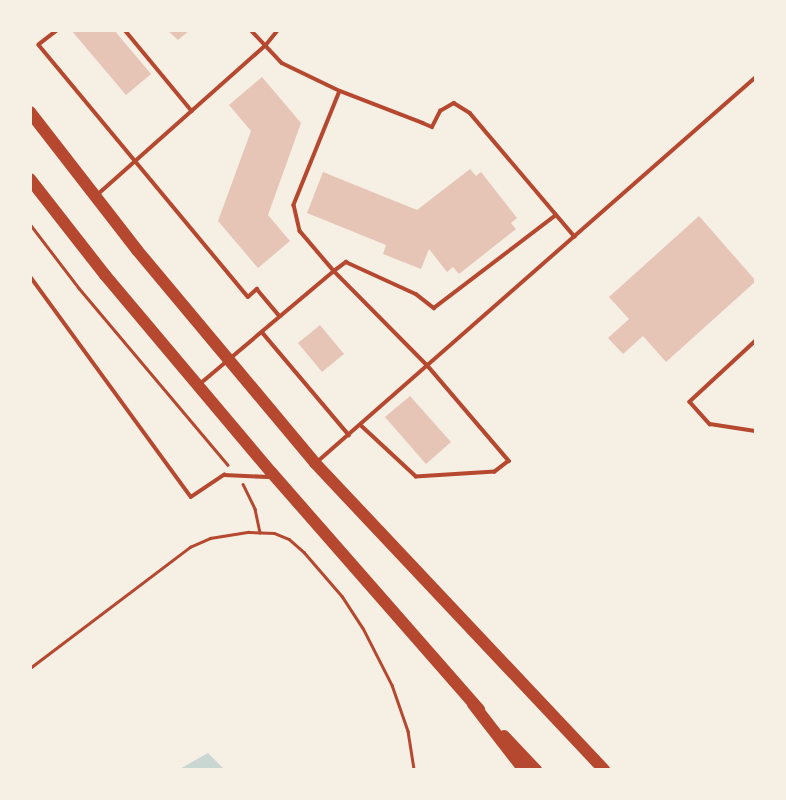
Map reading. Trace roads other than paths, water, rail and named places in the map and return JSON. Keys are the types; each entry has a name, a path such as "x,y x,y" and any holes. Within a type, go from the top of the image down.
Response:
{"highway":[{"path":"30,112 95,196 315,463 604,770"},
{"path":"30,179 276,478 473,704 536,770"},
{"path":"473,704 524,770"}],"lane":[{"path":"58,30 39,45 248,297 257,289 280,316"},
{"path":"125,30 192,111"},
{"path":"251,30 282,63 340,92 432,127 440,111 454,103 470,113 575,237"},
{"path":"95,196 265,47 278,30"},
{"path":"315,463 756,77"},
{"path":"340,92 294,205 300,230 334,271 428,366 509,461 495,472 415,478 360,425"},
{"path":"198,386 346,262 416,294 434,308 556,215"},
{"path":"30,276 191,497 223,475 276,478"},
{"path":"262,331 349,435"},
{"path":"756,341 690,402 710,424 756,431"}]}
